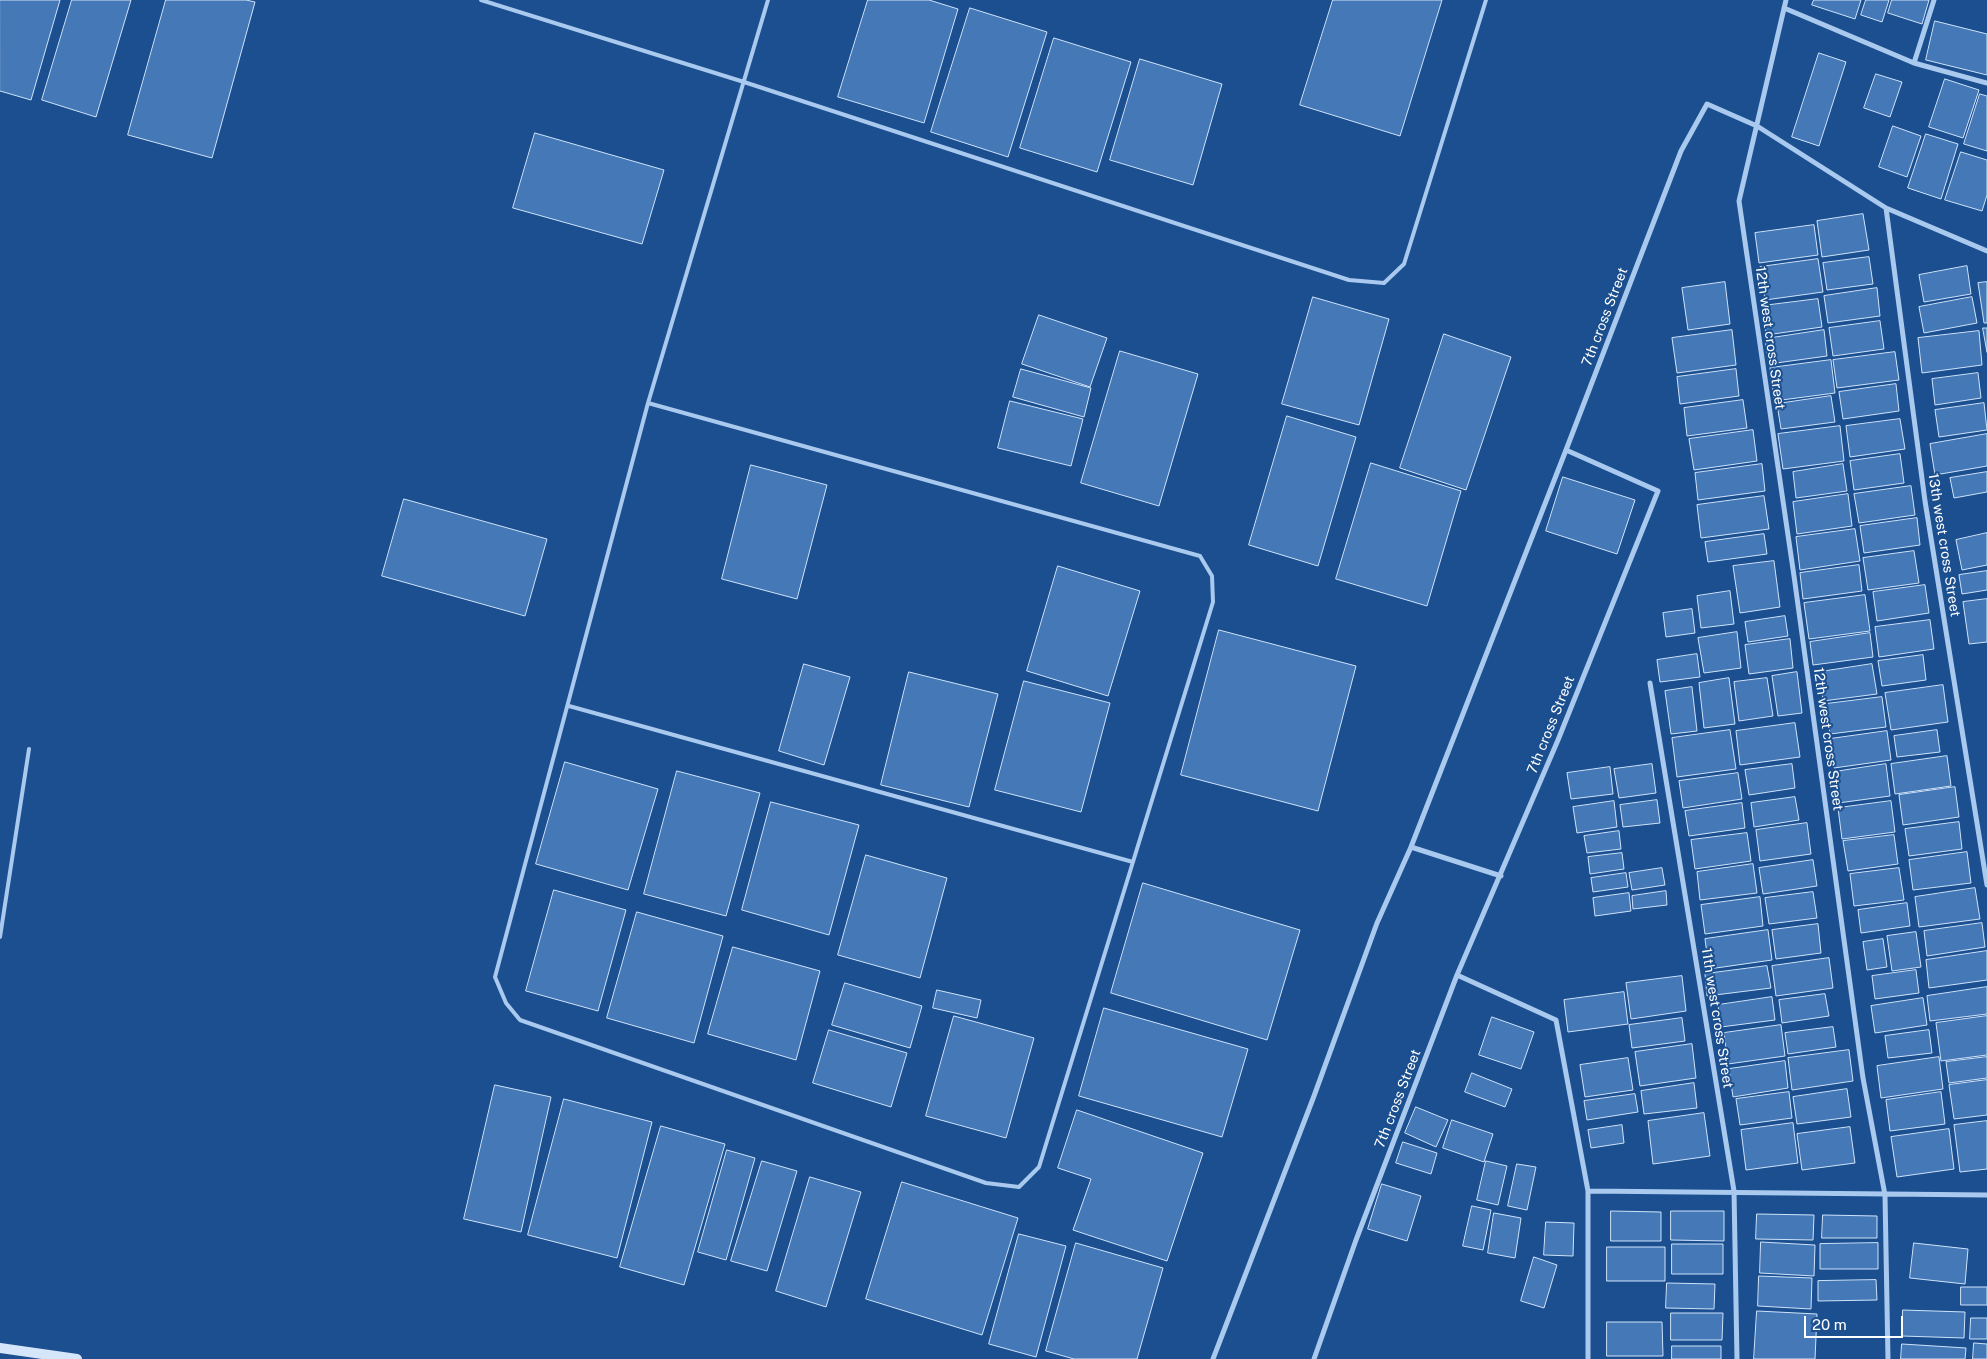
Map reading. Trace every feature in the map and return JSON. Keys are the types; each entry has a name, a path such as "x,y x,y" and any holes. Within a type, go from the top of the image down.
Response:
{"main road":[{"path":"0,1348 77,1359"}],"street":[{"name":"12th west cross Street","path":"1786,0 1739,201 1794,576 1863,1078 1885,1195 1888,1359"},
{"path":"1914,63 1934,0"},
{"path":"1784,8 1914,63 1987,83"},
{"name":"7th cross Street","path":"1314,1359 1356,1240 1457,976 1501,876 1658,491 1566,450 1681,151 1707,104 1757,126"},
{"path":"1757,126 1886,208 1987,251"},
{"name":"13th west cross Street","path":"1886,208 1925,502 1987,885"},
{"path":"1213,1359 1314,1096 1377,923 1411,847 1566,450"},
{"name":"11th west cross Street","path":"1650,683 1734,1192 1737,1359"},
{"path":"1411,847 1501,876"},
{"path":"1457,976 1556,1020 1588,1191 1588,1359"},
{"path":"1588,1191 1885,1195 1987,1194"}],"lane":[{"path":"481,0 744,82 1349,280 1384,283 1404,264 1486,0"},
{"path":"648,403 1200,556 1212,576 1213,602 1039,1167 1019,1187 986,1183 520,1020 506,1003 495,977 648,403 768,0"},
{"path":"568,706 1133,862"},
{"path":"0,937 29,749"}],"building":[{"path":"0,0 60,0 31,100 0,91"},
{"path":"72,0 131,0 96,117 42,100"},
{"path":"166,0 246,0 255,2 212,158 128,135"},
{"path":"868,0 929,0 958,9 924,123 838,97"},
{"path":"1333,0 1442,0 1400,136 1300,105"},
{"path":"1814,0 1861,0 1855,19 1812,5"},
{"path":"1866,0 1889,0 1882,22 1861,15"},
{"path":"1892,0 1929,0 1922,24 1888,13"},
{"path":"970,8 1047,32 1008,157 931,132"},
{"path":"1935,21 1987,34 1987,75 1926,60"},
{"path":"1054,38 1131,62 1097,172 1020,148"},
{"path":"1819,53 1846,62 1819,146 1792,137"},
{"path":"1140,59 1222,84 1193,185 1110,160"},
{"path":"1876,74 1902,82 1890,117 1864,108"},
{"path":"1945,79 1979,90 1963,138 1929,127"},
{"path":"1980,94 1987,96 1987,151 1964,144"},
{"path":"1893,126 1921,136 1907,177 1879,167"},
{"path":"535,133 664,170 642,244 513,208"},
{"path":"1926,134 1958,144 1941,199 1908,188"},
{"path":"1961,152 1987,160 1987,195 1982,211 1945,200"},
{"path":"1863,214 1869,250 1822,257 1817,221"},
{"path":"1814,225 1818,255 1759,263 1755,233"},
{"path":"1869,257 1873,284 1827,290 1823,263"},
{"path":"1818,259 1823,292 1765,300 1760,267"},
{"path":"1967,266 1971,294 1924,302 1919,275"},
{"path":"1725,282 1730,324 1688,330 1682,288"},
{"path":"1987,282 1987,323 1984,323 1978,283"},
{"path":"1877,288 1880,316 1828,323 1824,296"},
{"path":"1313,297 1389,319 1359,425 1282,404"},
{"path":"1972,297 1977,323 1924,333 1919,307"},
{"path":"1818,299 1822,327 1766,335 1762,306"},
{"path":"1039,315 1107,338 1090,387 1022,364"},
{"path":"1880,321 1884,349 1833,356 1829,328"},
{"path":"1983,328 1987,328 1987,352"},
{"path":"1732,330 1736,365 1677,373 1672,338"},
{"path":"1824,330 1827,356 1769,364 1765,339"},
{"path":"1979,331 1982,365 1922,373 1918,338"},
{"path":"1444,334 1511,357 1466,490 1400,468"},
{"path":"1120,351 1198,374 1159,506 1081,483"},
{"path":"1895,352 1899,380 1837,388 1833,360"},
{"path":"1831,360 1835,393 1774,401 1770,368"},
{"path":"1021,369 1091,388 1084,417 1013,397"},
{"path":"1736,369 1739,396 1680,404 1677,377"},
{"path":"1978,373 1981,398 1935,405 1932,379"},
{"path":"1896,384 1899,411 1843,419 1839,392"},
{"path":"1831,396 1835,422 1781,429 1777,404"},
{"path":"1743,400 1747,428 1687,436 1684,408"},
{"path":"1010,401 1083,419 1071,466 998,448"},
{"path":"1984,403 1987,430 1939,437 1935,410"},
{"path":"1287,416 1356,437 1318,566 1249,545"},
{"path":"1900,419 1905,449 1850,457 1846,426"},
{"path":"1840,426 1844,461 1783,469 1778,434"},
{"path":"1753,430 1757,461 1694,470 1689,439"},
{"path":"1987,434 1987,466 1935,475 1930,444"},
{"path":"1900,454 1904,483 1854,490 1850,461"},
{"path":"1371,463 1461,491 1427,606 1336,579"},
{"path":"1762,464 1765,491 1698,500 1695,473"},
{"path":"1843,464 1847,491 1796,498 1793,472"},
{"path":"751,465 827,485 797,599 722,579"},
{"path":"1987,472 1987,492 1954,498 1950,478"},
{"path":"1563,477 1635,500 1617,554 1546,531"},
{"path":"1911,486 1915,515 1859,523 1854,494"},
{"path":"1848,494 1852,526 1797,534 1793,502"},
{"path":"1764,496 1769,529 1701,538 1697,505"},
{"path":"404,499 547,539 525,616 382,576"},
{"path":"1917,518 1920,545 1864,553 1860,526"},
{"path":"1855,529 1860,561 1800,570 1796,537"},
{"path":"1987,533 1987,565 1962,570 1956,540"},
{"path":"1764,534 1767,554 1708,562 1705,542"},
{"path":"1914,551 1919,583 1868,590 1863,558"},
{"path":"1774,561 1780,607 1740,613 1733,566"},
{"path":"1859,565 1862,591 1803,599 1800,573"},
{"path":"1058,566 1140,591 1108,696 1027,671"},
{"path":"1987,571 1987,590 1962,594 1959,575"},
{"path":"1925,585 1929,613 1877,621 1873,592"},
{"path":"1730,591 1734,624 1701,628 1697,596"},
{"path":"1865,595 1870,631 1809,639 1804,603"},
{"path":"1987,599 1987,642 1969,644 1963,602"},
{"path":"1692,609 1695,633 1666,637 1663,613"},
{"path":"1785,616 1788,636 1748,642 1745,622"},
{"path":"1930,620 1934,649 1879,657 1875,627"},
{"path":"1219,630 1356,666 1318,811 1181,775"},
{"path":"1737,632 1741,668 1704,673 1698,638"},
{"path":"1870,633 1873,657 1813,665 1810,642"},
{"path":"1790,639 1793,668 1749,674 1745,645"},
{"path":"1697,654 1700,677 1660,682 1657,660"},
{"path":"1923,655 1926,680 1882,686 1878,661"},
{"path":"804,664 850,677 824,765 779,751"},
{"path":"1872,664 1877,694 1823,701 1820,672"},
{"path":"909,672 998,694 969,807 881,785"},
{"path":"1797,672 1802,713 1778,716 1772,676"},
{"path":"1729,678 1735,724 1704,728 1699,683"},
{"path":"1767,678 1773,716 1739,721 1734,682"},
{"path":"1024,681 1110,703 1081,812 995,790"},
{"path":"1943,685 1948,722 1891,730 1885,693"},
{"path":"1692,687 1697,731 1671,734 1665,691"},
{"path":"1882,697 1886,727 1830,734 1826,704"},
{"path":"1795,723 1800,757 1740,765 1736,731"},
{"path":"1730,730 1736,769 1677,777 1672,738"},
{"path":"1937,730 1940,752 1897,757 1894,736"},
{"path":"1887,731 1891,760 1834,768 1830,739"},
{"path":"1947,756 1951,786 1895,794 1891,764"},
{"path":"565,762 658,789 628,890 536,864"},
{"path":"1652,764 1656,793 1619,798 1614,769"},
{"path":"1792,764 1795,788 1749,795 1745,770"},
{"path":"1886,764 1890,796 1838,803 1834,772"},
{"path":"1610,767 1613,794 1571,799 1567,773"},
{"path":"677,771 760,793 726,916 644,894"},
{"path":"1738,773 1742,799 1683,808 1679,781"},
{"path":"1955,787 1959,817 1903,825 1899,795"},
{"path":"1795,797 1799,820 1754,827 1751,803"},
{"path":"1657,800 1660,823 1623,827 1620,805"},
{"path":"1614,801 1617,827 1577,833 1573,807"},
{"path":"1891,801 1895,832 1842,839 1838,808"},
{"path":"771,802 859,825 829,935 742,910"},
{"path":"1742,803 1745,828 1689,836 1685,811"},
{"path":"1959,822 1962,849 1909,856 1905,829"},
{"path":"1807,823 1811,854 1760,861 1756,830"},
{"path":"1619,831 1621,849 1587,853 1584,836"},
{"path":"1747,833 1751,861 1695,869 1691,840"},
{"path":"1894,835 1898,864 1848,871 1843,841"},
{"path":"1967,852 1971,883 1913,890 1909,860"},
{"path":"1622,853 1624,869 1590,874 1588,857"},
{"path":"866,855 947,878 920,978 838,955"},
{"path":"1813,860 1817,886 1763,894 1759,868"},
{"path":"1753,864 1757,893 1700,900 1697,872"},
{"path":"1662,868 1665,885 1632,890 1629,873"},
{"path":"1899,868 1904,900 1854,906 1850,874"},
{"path":"1626,873 1628,887 1593,892 1591,878"},
{"path":"1143,883 1300,930 1267,1040 1111,993"},
{"path":"1975,888 1980,919 1919,927 1915,897"},
{"path":"554,890 626,910 598,1011 526,991"},
{"path":"1666,891 1667,905 1633,909 1632,896"},
{"path":"1813,892 1817,918 1769,924 1765,898"},
{"path":"1629,893 1631,911 1595,916 1593,898"},
{"path":"1760,897 1763,926 1705,934 1701,905"},
{"path":"1907,903 1910,926 1861,933 1858,910"},
{"path":"637,912 723,936 694,1043 607,1018"},
{"path":"1982,923 1985,947 1927,956 1924,931"},
{"path":"1818,924 1821,953 1776,959 1772,930"},
{"path":"1768,930 1772,960 1709,969 1705,939"},
{"path":"1916,932 1921,967 1892,971 1887,936"},
{"path":"1883,939 1887,967 1867,970 1863,942"},
{"path":"733,947 820,971 796,1060 708,1034"},
{"path":"1987,951 1987,980 1929,988 1926,960"},
{"path":"1829,958 1833,988 1776,996 1772,966"},
{"path":"1767,966 1771,988 1707,996 1705,974"},
{"path":"1916,970 1919,993 1875,999 1872,976"},
{"path":"1682,976 1686,1011 1631,1019 1626,983"},
{"path":"845,983 922,1006 910,1048 832,1025"},
{"path":"1987,987 1987,1014 1930,1021 1927,996"},
{"path":"937,990 981,1000 977,1018 933,1008"},
{"path":"1624,992 1628,1024 1568,1032 1564,1000"},
{"path":"1825,994 1829,1016 1782,1023 1779,1000"},
{"path":"1772,997 1775,1020 1721,1027 1718,1005"},
{"path":"1923,998 1927,1025 1875,1033 1871,1006"},
{"path":"1104,1008 1248,1049 1222,1137 1079,1096"},
{"path":"954,1016 1034,1038 1006,1138 926,1116"},
{"path":"1987,1016 1987,1055 1941,1061 1936,1023"},
{"path":"1492,1017 1534,1032 1521,1069 1479,1055"},
{"path":"1682,1018 1685,1041 1632,1048 1629,1025"},
{"path":"1781,1025 1785,1056 1728,1064 1724,1033"},
{"path":"1833,1027 1836,1047 1788,1054 1785,1033"},
{"path":"829,1030 907,1053 891,1107 813,1083"},
{"path":"1929,1030 1932,1053 1888,1058 1885,1036"},
{"path":"1692,1044 1696,1078 1640,1086 1635,1052"},
{"path":"1849,1050 1853,1081 1792,1090 1788,1058"},
{"path":"1939,1057 1943,1089 1881,1098 1877,1066"},
{"path":"1987,1057 1987,1078 1949,1083 1946,1062"},
{"path":"1628,1058 1633,1090 1585,1097 1580,1065"},
{"path":"1785,1061 1788,1088 1733,1097 1729,1069"},
{"path":"1472,1073 1512,1089 1505,1107 1465,1092"},
{"path":"1987,1080 1987,1115 1954,1119 1949,1085"},
{"path":"1694,1083 1697,1108 1644,1114 1641,1091"},
{"path":"495,1085 551,1097 521,1232 464,1219"},
{"path":"1847,1089 1851,1117 1797,1124 1793,1097"},
{"path":"1789,1092 1792,1118 1740,1125 1736,1099"},
{"path":"1941,1092 1945,1124 1890,1131 1886,1100"},
{"path":"1635,1094 1638,1112 1587,1120 1584,1101"},
{"path":"564,1099 652,1122 617,1258 528,1235"},
{"path":"1416,1107 1448,1120 1436,1147 1405,1133"},
{"path":"1077,1110 1203,1153 1167,1261 1073,1230 1091,1179 1058,1168"},
{"path":"1704,1113 1710,1156 1653,1164 1648,1121"},
{"path":"1452,1120 1493,1134 1484,1162 1443,1148"},
{"path":"1987,1121 1987,1169 1960,1172 1954,1125"},
{"path":"1793,1123 1798,1163 1746,1170 1741,1130"},
{"path":"1622,1125 1624,1143 1591,1148 1588,1130"},
{"path":"661,1126 725,1144 684,1285 620,1267"},
{"path":"1850,1127 1855,1163 1802,1170 1797,1134"},
{"path":"1949,1129 1954,1169 1897,1177 1891,1137"},
{"path":"1403,1142 1437,1153 1431,1174 1396,1163"},
{"path":"727,1150 755,1158 726,1260 698,1252"},
{"path":"762,1161 797,1171 767,1271 731,1261"},
{"path":"1486,1161 1507,1166 1498,1205 1477,1200"},
{"path":"1517,1164 1536,1167 1527,1210 1508,1206"},
{"path":"810,1177 861,1192 826,1307 776,1291"},
{"path":"902,1182 1018,1218 982,1335 866,1299"},
{"path":"1382,1184 1421,1196 1407,1241 1368,1229"},
{"path":"1472,1206 1491,1210 1483,1250 1463,1246"},
{"path":"1611,1211 1661,1212 1661,1241 1611,1241"},
{"path":"1671,1211 1724,1211 1724,1241 1671,1240"},
{"path":"1494,1213 1521,1218 1515,1258 1488,1253"},
{"path":"1757,1214 1814,1215 1813,1240 1756,1239"},
{"path":"1823,1215 1877,1216 1877,1238 1822,1238"},
{"path":"1546,1222 1574,1223 1573,1256 1544,1255"},
{"path":"1019,1234 1066,1246 1036,1357 989,1344"},
{"path":"1761,1242 1815,1245 1814,1276 1760,1273"},
{"path":"1076,1243 1163,1268 1137,1359 1074,1359 1046,1351"},
{"path":"1878,1243 1878,1269 1820,1269 1820,1244"},
{"path":"1914,1243 1968,1249 1965,1284 1910,1278"},
{"path":"1672,1244 1723,1244 1723,1274 1672,1274"},
{"path":"1607,1247 1665,1247 1665,1281 1607,1281"},
{"path":"1534,1257 1557,1265 1544,1308 1521,1301"},
{"path":"1759,1276 1812,1278 1811,1309 1758,1306"},
{"path":"1876,1280 1877,1300 1818,1301 1818,1281"},
{"path":"1667,1283 1715,1284 1714,1309 1666,1308"},
{"path":"1961,1287 1987,1287 1987,1305 1961,1305"},
{"path":"1903,1310 1965,1312 1964,1338 1902,1336"},
{"path":"1757,1311 1817,1314 1815,1359 1754,1359"},
{"path":"1671,1313 1723,1313 1722,1340 1671,1340"},
{"path":"1971,1318 1987,1318 1987,1339 1970,1339"},
{"path":"1607,1322 1662,1322 1663,1356 1607,1356"},
{"path":"1974,1343 1987,1344 1987,1359 1973,1359"},
{"path":"1902,1344 1966,1348 1965,1359 1901,1359"},
{"path":"1672,1346 1721,1346 1721,1359 1672,1359"}]}
